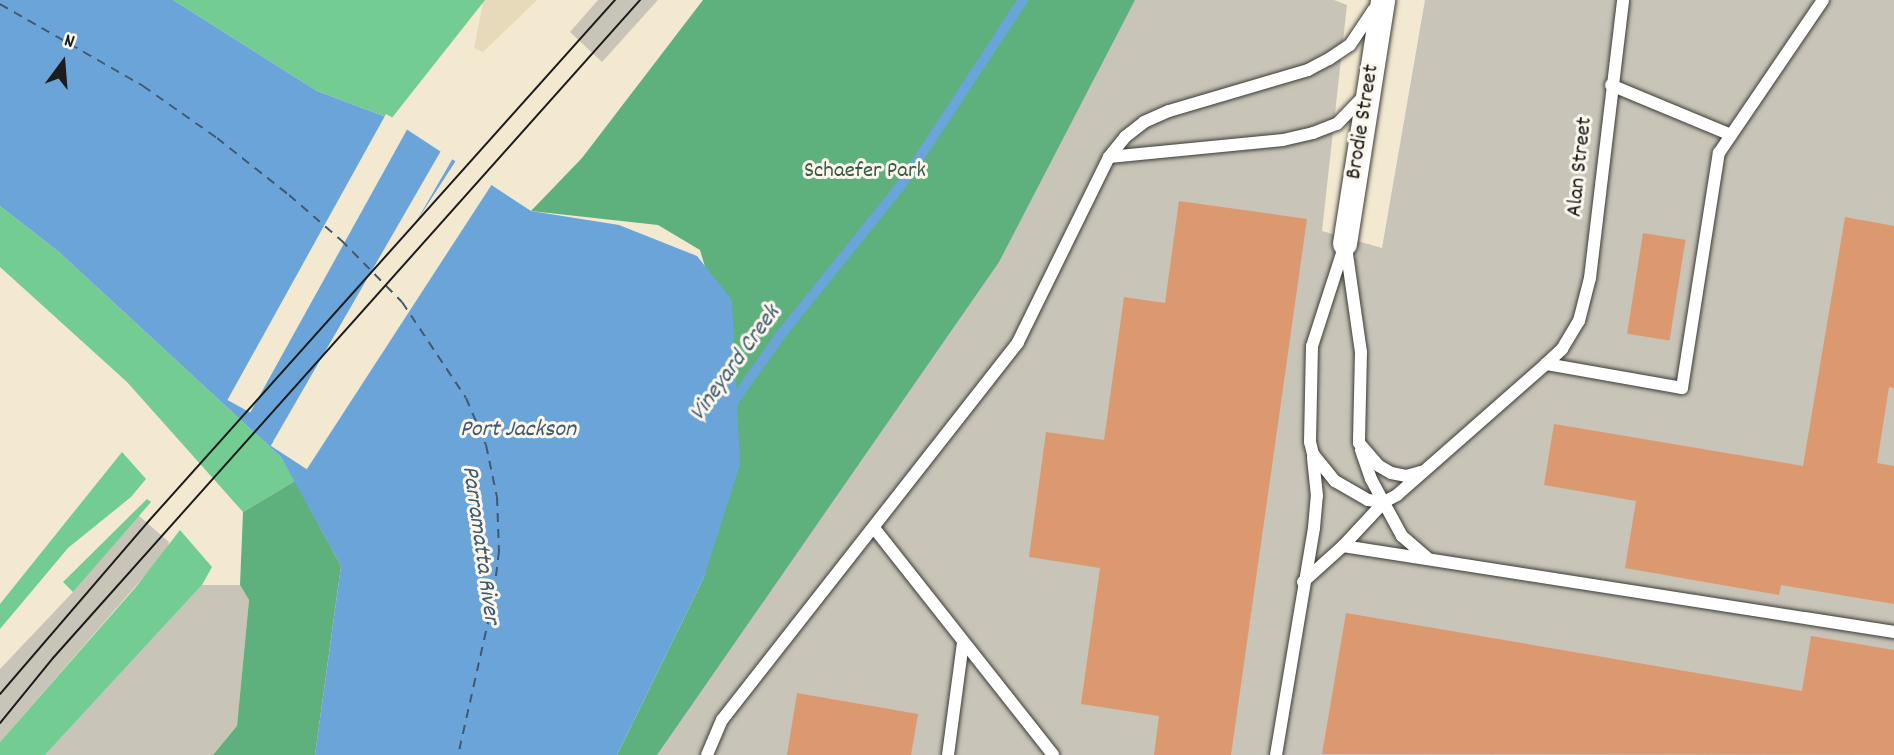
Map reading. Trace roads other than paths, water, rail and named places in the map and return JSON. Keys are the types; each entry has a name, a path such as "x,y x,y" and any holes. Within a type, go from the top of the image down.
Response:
{"street":[{"name":"Brodie Street","path":"1345,244 1381,0"}],"lane":[{"path":"706,755 722,720 1018,342 1109,158 1125,137 1144,122 1169,111 1308,70 1329,59 1350,45 1381,0"},
{"name":"Alan Street","path":"1546,364 1571,337 1579,321 1590,278 1623,0"},
{"path":"1303,582 1343,546 1384,502 1397,495 1546,364 1682,388 1719,153 1823,0"},
{"path":"1611,85 1731,135"},
{"path":"1109,158 1283,140 1313,133 1337,124 1368,90"},
{"path":"1345,244 1361,352 1359,443 1371,479 1402,536 1427,558"},
{"path":"1276,755 1317,496 1308,428 1312,346 1345,244"},
{"path":"1359,443 1379,466 1391,472 1406,476 1425,471"},
{"path":"1313,454 1323,468 1350,493 1368,500 1384,502"},
{"path":"874,528 1053,755"},
{"path":"1343,546 1894,632"},
{"path":"948,755 963,642"}],"water":[{"name":"Port Jackson","path":"0,0 173,0 317,91 391,119 531,211 619,225 697,256 732,300 740,465 704,577 617,755 315,755 341,566 281,457 59,252 0,206"}],"waterway":[{"name":"Vineyard Creek","path":"729,408 779,337 902,184 1023,0"}],"tram line":[{"path":"0,694 147,523 615,0"},
{"path":"0,723 53,658 640,0"}],"park label":[{"name":"Schaefer Park","path":"865,172"}],"water label":[{"name":"Parramatta River","path":"479,545"}]}
